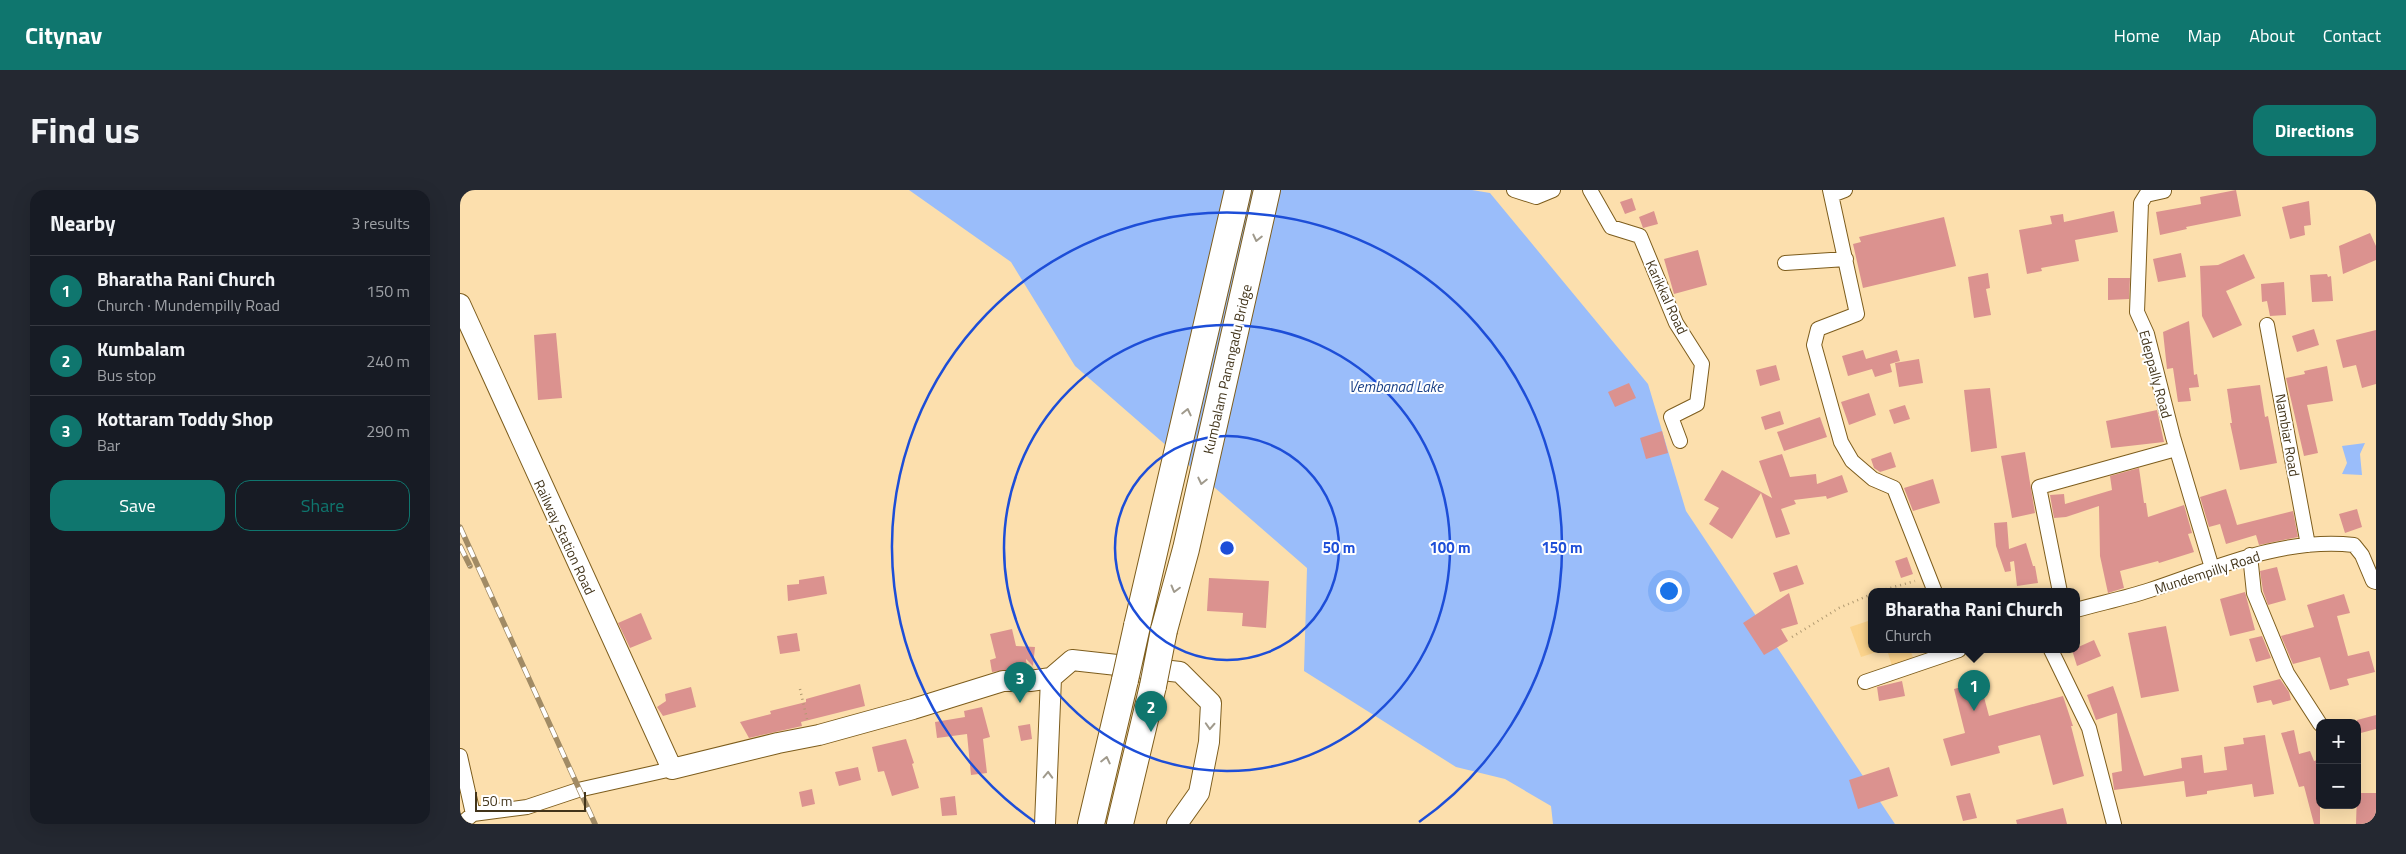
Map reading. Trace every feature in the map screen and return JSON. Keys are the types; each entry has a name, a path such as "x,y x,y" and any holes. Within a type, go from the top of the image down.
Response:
{"highway":[{"name":"Kumbalam Panangadu Bridge","path":"1091,824 1238,190"},
{"name":"Kumbalam Panangadu Bridge","path":"1120,824 1153,686 1164,630 1186,549 1267,190"}],"street":[{"path":"1514,190 1536,197 1553,190"},
{"name":"Karikkal Road","path":"1590,190 1611,227 1640,236 1676,323 1702,364 1697,404 1671,417 1680,441"},
{"name":"Edeppally Road","path":"2164,191 2146,195 2141,203 2138,312 2147,334 2176,449 2212,568"},
{"path":"1836,192 1846,259 1857,314 1818,329 1814,345 1820,371 1840,442 1852,461 1872,479 1894,488 1933,588"},
{"path":"1786,263 1846,259"},
{"name":"Railway Station Road","path":"460,304 672,769"},
{"name":"Nambiar Road","path":"2267,325 2308,545"},
{"path":"2059,588 2039,487 2176,449"},
{"name":"Mundempilly Road","path":"2080,609 2148,591 2250,555 2330,542 2354,545 2362,555 2373,582 2376,582"},
{"path":"2250,555 2254,593 2287,674 2317,719"},
{"path":"1865,682 1951,653"},
{"path":"2052,653 2089,728 2114,824"},
{"path":"461,824 474,814 526,807 578,790 778,743 812,737 913,709 1002,681 1030,681 1052,678 1072,660 1106,662 1180,672 1211,703 1209,742 1199,793 1177,824"},
{"path":"1045,824 1052,678"},
{"path":"460,756 474,814"}],"path":[{"path":"1891,588 1929,578"},
{"path":"1792,637 1839,608 1868,596"},
{"path":"800,689 812,737"}],"shaded area":[{"path":"1868,621 1868,653 1874,653 1861,657 1850,627"},
{"path":"1888,653 1911,653 1915,662 1893,669"}],"water":[{"name":"Vembanad Lake","path":"909,190 1472,190 1490,193 1648,384 1686,511 1895,824 1553,824 1551,806 1505,779 1456,767 1304,671 1307,568 1075,366 1011,262"},
{"path":"2365,443 2360,454 2362,475 2342,474 2347,463 2342,446"}],"building":[{"path":"2236,190 2241,216 2186,227 2187,229 2160,235 2156,212 2201,204 2200,197"},
{"path":"1632,198 1636,210 1625,214 1620,202"},
{"path":"2309,201 2311,225 2304,226 2305,235 2290,239 2282,207"},
{"path":"1654,211 1658,224 1643,228 1639,217"},
{"path":"2114,211 2118,232 2075,240 2079,261 2041,268 2042,271 2027,274 2019,230 2052,224 2050,216 2063,214 2064,222"},
{"path":"1944,217 1956,266 1863,288 1853,244 1861,242 1859,237"},
{"path":"2370,233 2376,246 2376,260 2343,274 2339,246"},
{"path":"1698,250 1707,285 1674,294 1664,259"},
{"path":"2181,253 2186,277 2158,282 2153,259"},
{"path":"2244,254 2255,278 2226,291 2242,325 2213,338 2202,316 2200,266 2218,265"},
{"path":"1988,273 1990,288 1986,289 1991,315 1974,318 1968,277"},
{"path":"2327,274 2328,277 2331,276 2333,301 2312,302 2310,275"},
{"path":"2108,278 2130,278 2129,299 2108,300"},
{"path":"2284,282 2286,315 2270,316 2267,301 2262,302 2261,284"},
{"path":"2189,321 2194,375 2197,374 2199,387 2189,388 2191,401 2178,402 2173,368 2167,369 2163,332"},
{"path":"2314,329 2319,345 2297,352 2292,336"},
{"path":"2376,330 2376,384 2362,388 2356,365 2343,368 2336,340"},
{"path":"556,333 562,398 538,400 534,335"},
{"path":"1863,350 1866,359 1897,350 1900,361 1890,364 1892,372 1875,377 1872,369 1848,376 1842,356"},
{"path":"1919,359 1923,383 1899,387 1895,363"},
{"path":"1776,365 1780,380 1760,386 1756,370"},
{"path":"2327,366 2333,401 2307,405 2318,453 2304,456 2286,378 2305,374 2304,371"},
{"path":"1629,383 1636,398 1615,407 1608,392"},
{"path":"2260,385 2265,417 2268,416 2277,463 2240,470 2230,423 2232,423 2227,389"},
{"path":"1990,388 1997,448 1971,452 1964,390"},
{"path":"1869,393 1876,415 1849,425 1841,402"},
{"path":"1905,405 1910,419 1894,424 1889,410"},
{"path":"2157,410 2164,442 2111,448 2106,421"},
{"path":"1780,411 1784,424 1765,430 1761,417"},
{"path":"1820,417 1827,437 1784,451 1777,432"},
{"path":"1662,431 1668,453 1646,459 1640,438"},
{"path":"1891,452 1896,467 1880,472 1874,468 1871,459"},
{"path":"2025,452 2035,513 2012,518 2001,456"},
{"path":"1782,454 1790,477 1816,474 1817,484 1842,475 1848,492 1827,499 1826,496 1794,500 1796,504 1781,509 1790,534 1776,538 1761,493 1732,539 1709,524 1719,508 1704,500 1722,470 1772,498 1759,461"},
{"path":"2139,468 2148,517 2184,505 2192,533 2188,534 2194,552 2159,563 2158,561 2120,571 2124,588 2108,593 2100,556 2099,506 2066,517 2054,518 2050,495 2064,494 2065,504 2112,490 2110,476"},
{"path":"1933,479 1940,503 1913,511 1904,488"},
{"path":"2226,489 2237,525 2293,511 2298,537 2259,545 2256,535 2226,544 2220,524 2209,527 2200,497"},
{"path":"2357,509 2362,527 2345,533 2339,514"},
{"path":"2007,522 2009,549 2026,543 2033,566 2035,566 2038,583 2017,586 2014,561 2010,562 2011,571 2005,572 1996,546 1994,523"},
{"path":"1907,557 1913,574 1901,578 1895,561"},
{"path":"1797,565 1804,584 1780,592 1773,573"},
{"path":"2277,567 2286,600 2268,605 2263,591 2260,571"},
{"path":"824,576 827,594 788,601 787,585 799,584 799,580"},
{"path":"1209,578 1269,581 1266,628 1242,626 1243,613 1207,611"},
{"path":"2245,592 2255,630 2230,636 2220,599"},
{"path":"1789,593 1798,624 1781,629 1788,641 1764,655 1743,623"},
{"path":"2344,594 2350,613 2337,616 2348,656 2369,651 2375,672 2347,679 2349,685 2330,690 2320,657 2293,664 2281,636 2314,627 2307,605"},
{"path":"641,613 652,639 630,648 618,623"},
{"path":"2166,626 2179,691 2141,698 2128,633"},
{"path":"1012,629 1016,646 1035,647 1033,666 1026,659 1027,668 992,672 990,660 996,658 990,634"},
{"path":"797,633 800,651 780,654 777,636"},
{"path":"2262,636 2271,658 2256,662 2249,639"},
{"path":"2094,640 2101,656 2077,666 2073,653 2080,653 2080,646"},
{"path":"2280,679 2289,692 2291,700 2273,705 2271,700 2257,703 2253,686"},
{"path":"1902,681 1905,696 1879,701 1877,687"},
{"path":"1980,682 1989,716 2063,696 2073,726 2071,726 2084,776 2053,785 2040,735 1998,746 2000,753 1951,766 1943,739 1965,733 1954,689"},
{"path":"860,684 865,706 801,722 802,726 749,738 740,722 771,714 770,711 806,702 806,699"},
{"path":"2113,686 2144,776 2182,768 2181,758 2202,755 2204,773 2227,770 2224,747 2244,744 2243,738 2265,735 2274,794 2254,797 2252,784 2207,791 2207,794 2186,797 2184,781 2114,790 2112,773 2122,771 2117,713 2096,720 2087,695"},
{"path":"691,687 696,707 663,716 657,707 666,701 665,694"},
{"path":"982,707 990,737 983,739 987,773 971,775 967,734 937,738 935,722 965,717 964,711"},
{"path":"2376,715 2376,729 2361,733 2361,719"},
{"path":"1030,724 1032,739 1021,741 1018,726"},
{"path":"2294,730 2299,754 2310,751 2314,761 2316,760 2316,809 2320,809 2320,824 2314,824 2304,786 2299,787 2281,733"},
{"path":"906,739 914,763 912,764 919,788 892,796 884,771 878,772 872,747"},
{"path":"858,767 861,780 839,786 835,772"},
{"path":"1889,767 1898,796 1858,809 1849,780"},
{"path":"812,789 815,804 802,807 799,792"},
{"path":"1970,793 1977,818 1963,821 1956,796"},
{"path":"2361,793 2376,793 2376,824 2356,824 2356,809 2361,809"},
{"path":"955,796 957,815 942,816 940,798"},
{"path":"2063,808 2067,824 2017,824 2016,820"}],"railway":[{"path":"460,527 595,824"},
{"path":"460,546 470,566"}],"place":[{"name":"Kottaram Toddy Shop","path":"1020,703"},
{"name":"Bharatha Rani Church","path":"1974,711"},
{"name":"Kumbalam","path":"1151,732"}]}
